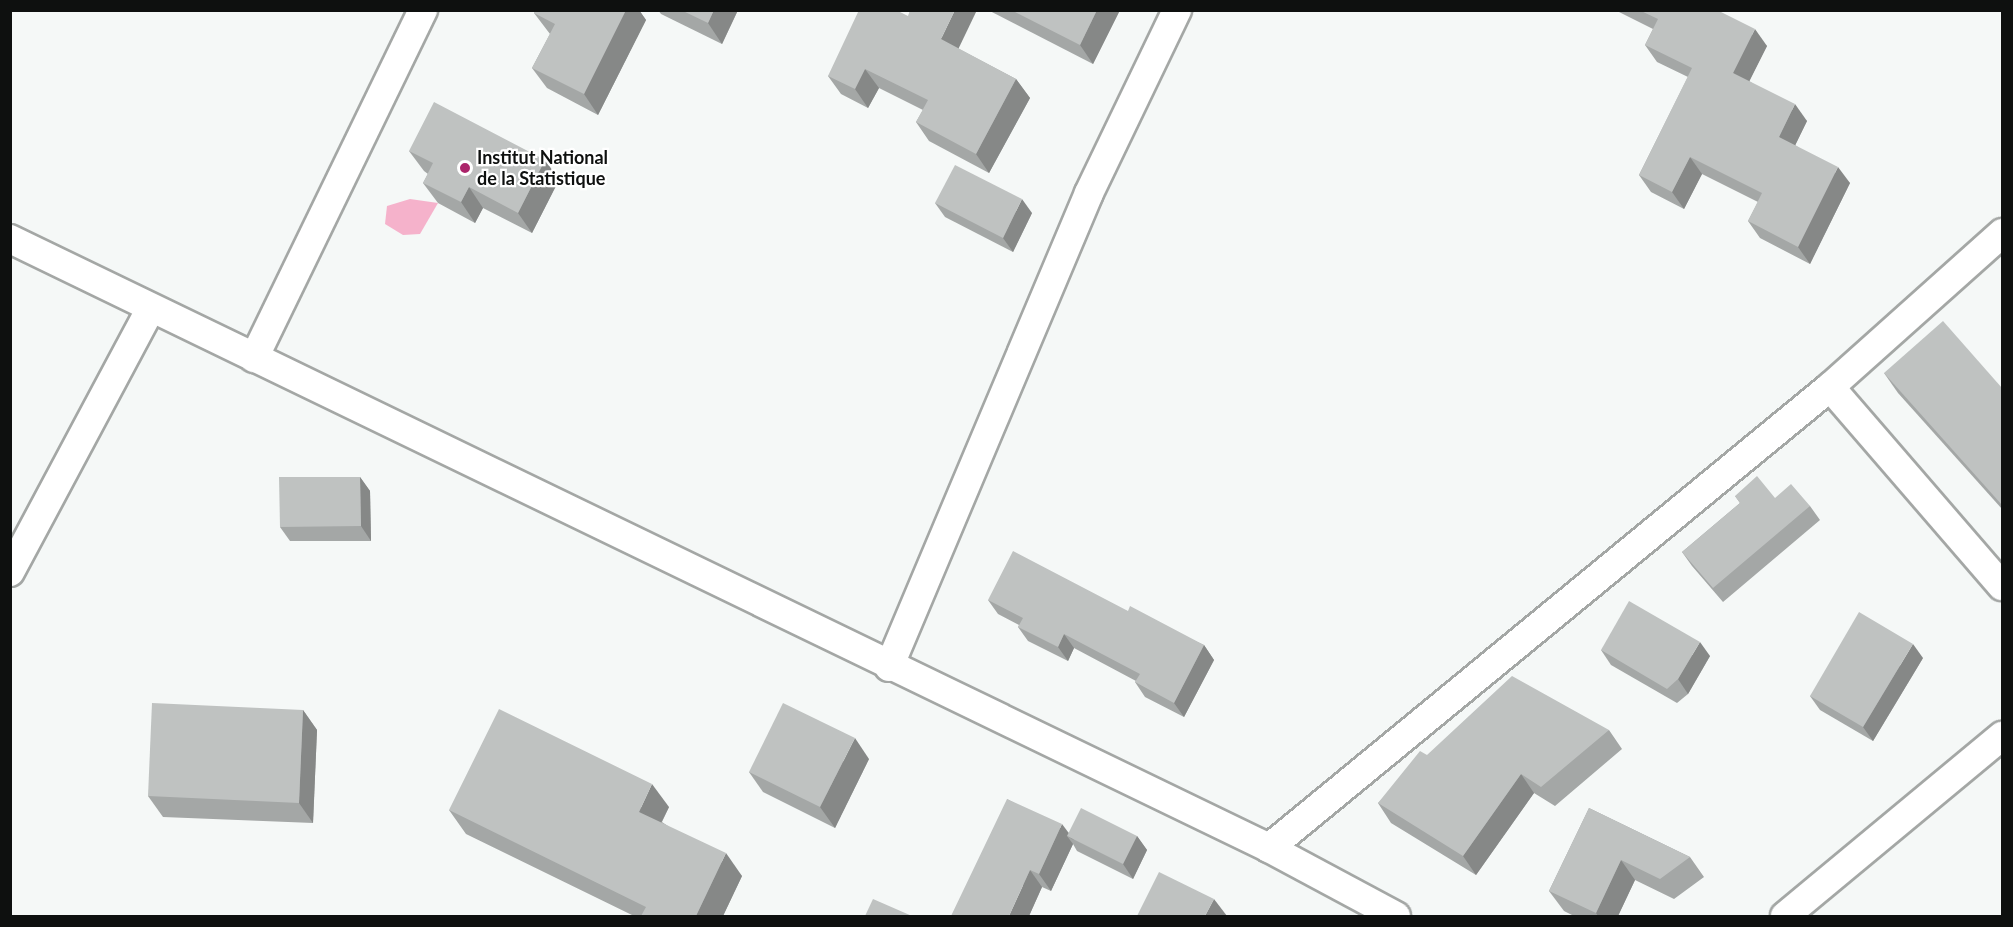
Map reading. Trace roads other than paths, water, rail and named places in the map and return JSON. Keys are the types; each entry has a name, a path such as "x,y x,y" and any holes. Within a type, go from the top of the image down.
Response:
{"street":[{"path":"254,358 423,10"},
{"path":"889,667 1089,193 1177,10"},
{"path":"1269,848 1830,387 2002,233"},
{"path":"10,239 889,667 1269,848 1396,916"},
{"path":"10,572 151,308"},
{"path":"1830,387 2002,586"},
{"path":"1785,916 2002,736"}],"place":[{"name":"Institut National de la Statistique","path":"465,168"}]}
